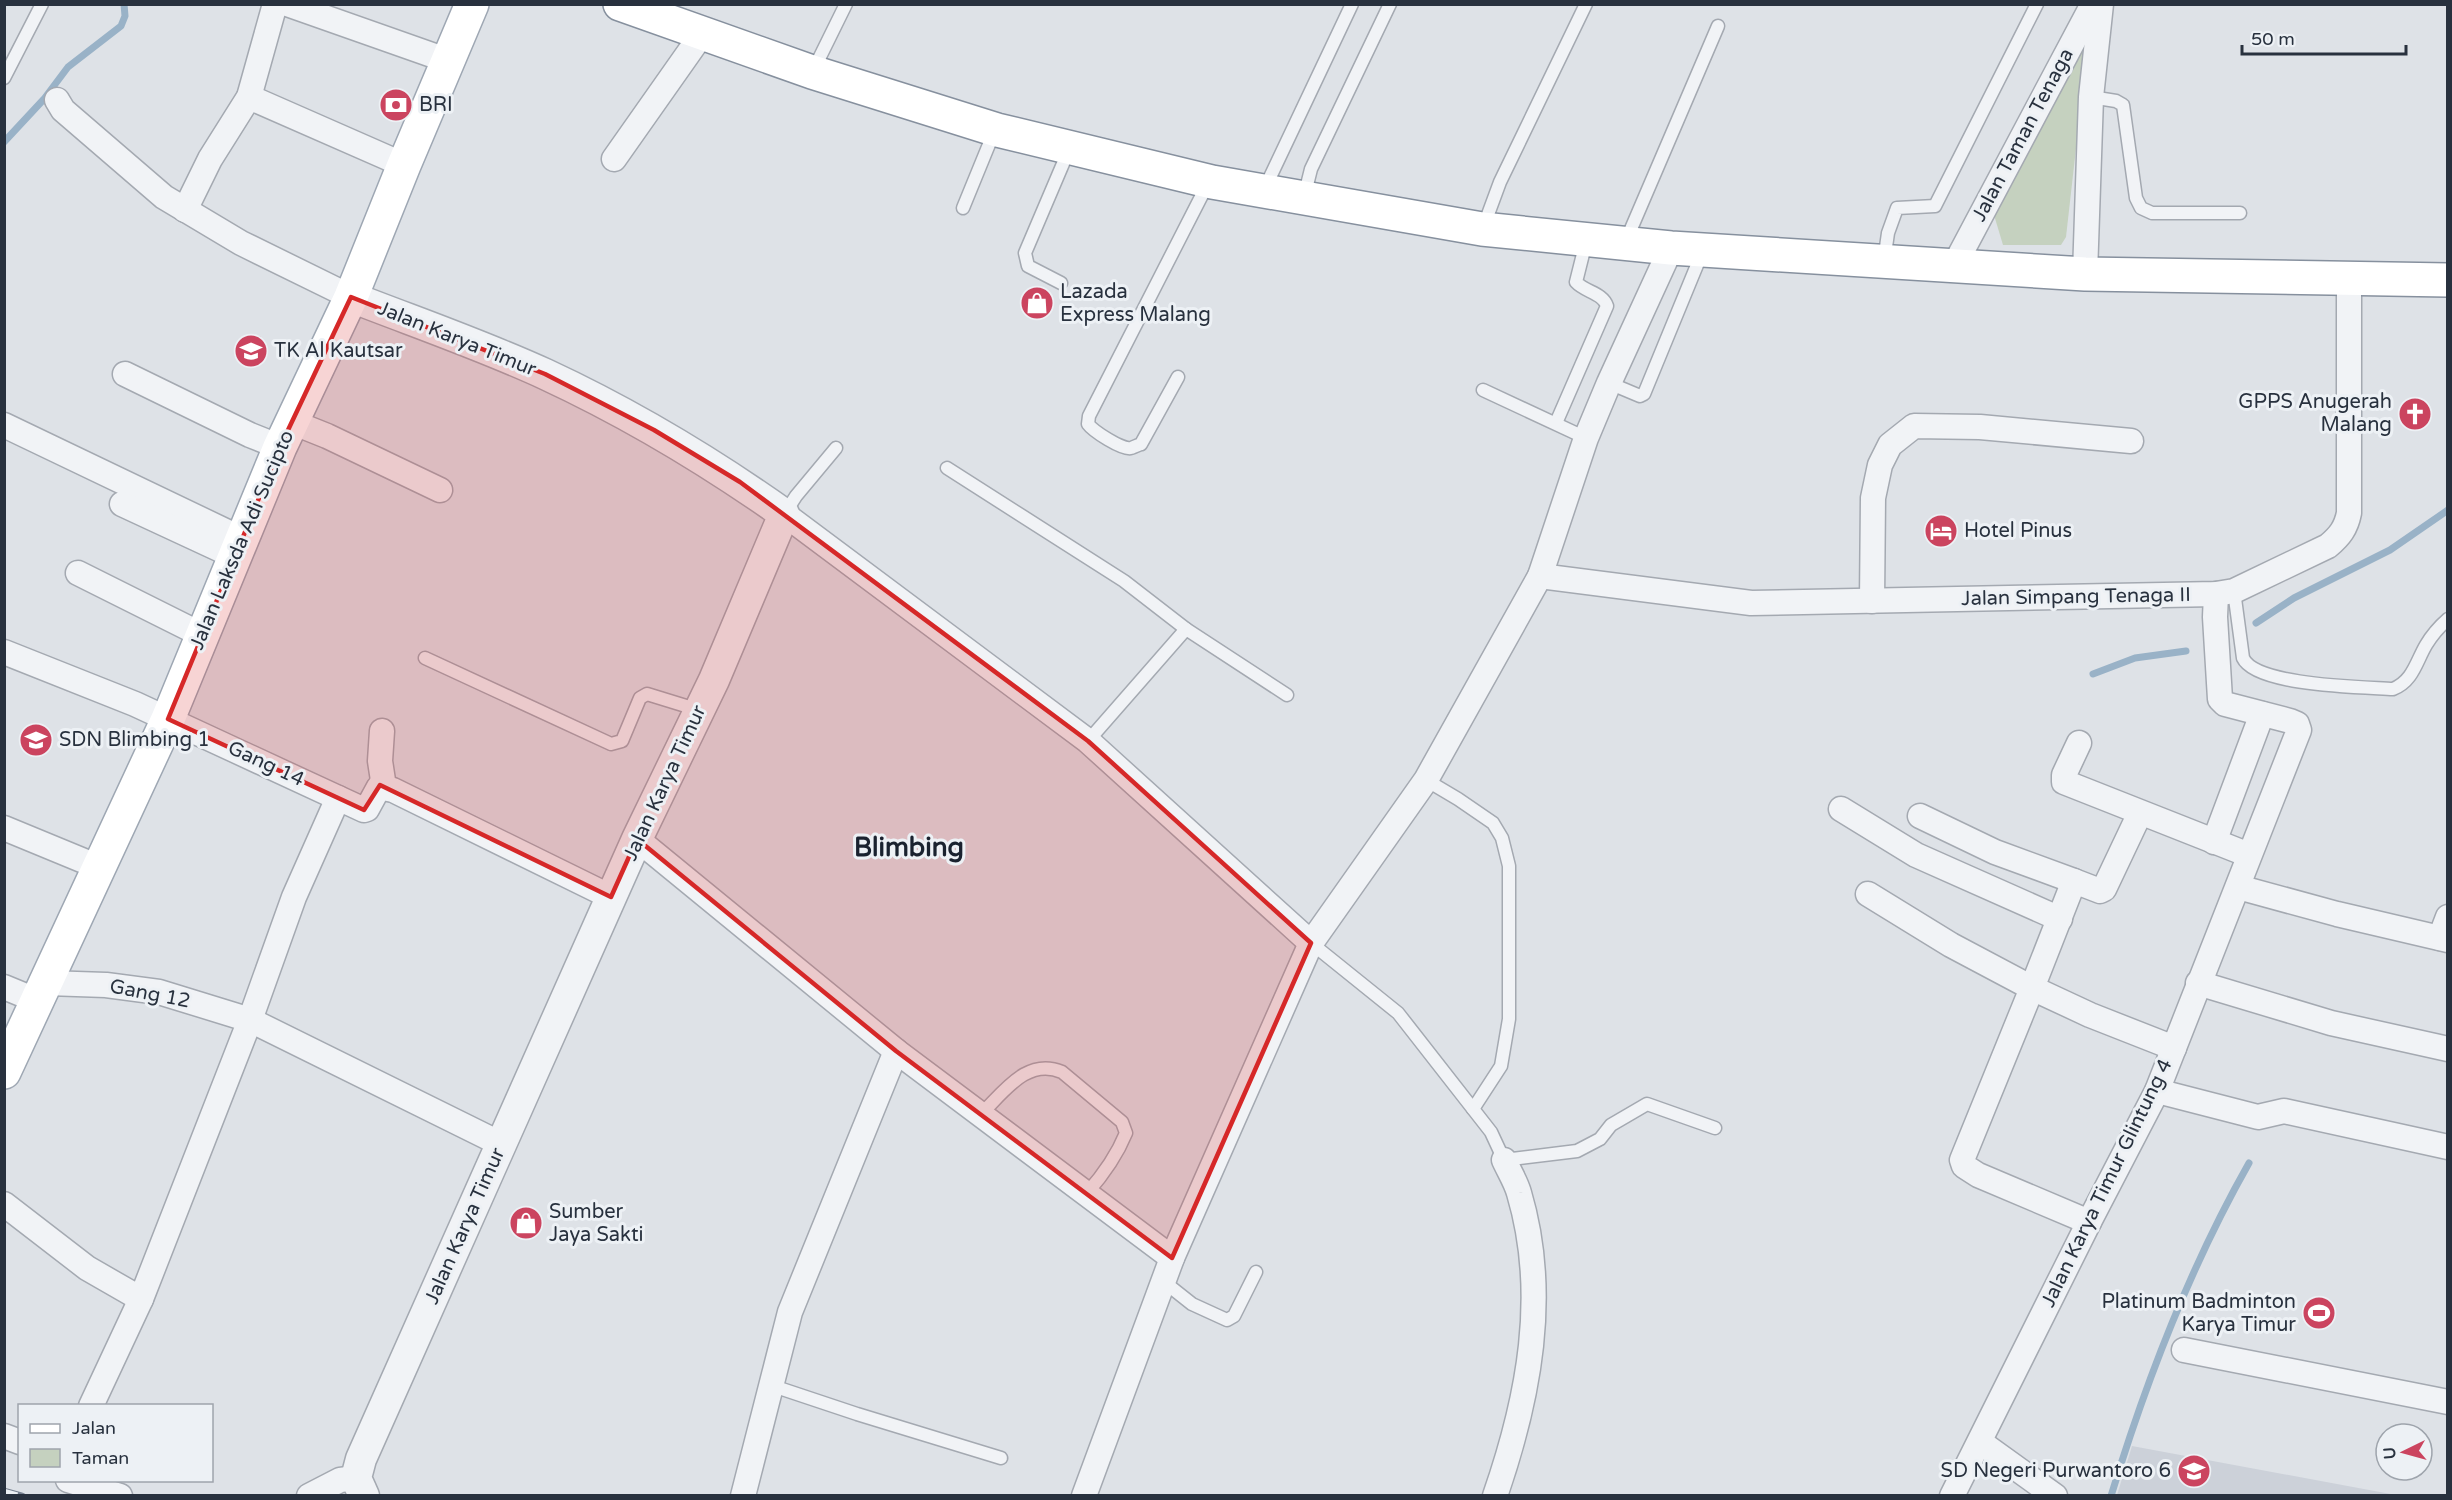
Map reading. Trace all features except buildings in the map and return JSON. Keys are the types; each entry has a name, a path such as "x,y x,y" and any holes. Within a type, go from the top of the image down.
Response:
{"main road":[{"name":"Jalan Laksda Adi Sucipto","path":"6,1068 168,719 286,435 351,297 472,4"},
{"path":"620,4 812,72 997,130 1212,182 1303,200 1482,229 1586,241 1687,249 2085,274 2448,280"}],"street":[{"path":"185,210 210,159 249,97 275,4"},
{"path":"287,4 449,61"},
{"name":"Jalan Taman Tenaga","path":"1954,266 2093,4"},
{"name":"Jalan Taman Tenaga","path":"2085,274 2091,97 2101,4"},
{"path":"614,159 702,34"},
{"path":"249,97 404,165"},
{"path":"57,99 63,110 164,197 241,243 351,297"},
{"path":"1084,1496 1172,1258 1311,943 1426,780 1540,576 1586,438 1609,383 1687,249"},
{"name":"Jalan Simpang Tenaga II","path":"1540,576 1751,603 2225,592 2328,546 2340,536 2346,525 2349,513 2349,277"},
{"name":"Jalan Karya Timur","path":"351,297 545,374 654,430 740,482 784,514 699,710 611,897 361,1459 360,1487"},
{"path":"125,374 249,435 327,436 440,490"},
{"path":"4,425 238,548"},
{"path":"1872,601 1874,498 1880,465 1890,445 1914,426 1980,427 2131,441"},
{"path":"123,504 238,548"},
{"path":"784,514 1088,741 1311,943"},
{"path":"78,573 202,635"},
{"path":"2214,842 2262,714 2225,704 2220,699 2215,617 2225,592"},
{"name":"Gang 14","path":"4,652 168,719 364,810 367,809 379,787 384,787"},
{"name":"Jalan Karya Timur Glintung 4","path":"1952,1496 2157,1091 2299,730 2294,723 2262,714"},
{"path":"382,731 380,761 384,787 611,897"},
{"path":"2079,744 2064,775 2064,782 2249,855"},
{"path":"92,1404 141,1299 250,1020 294,897 338,798"},
{"path":"1841,808 1916,855 2060,919"},
{"path":"1920,816 1995,852 2100,891 2104,889 2139,813"},
{"path":"4,828 100,868"},
{"path":"638,839 896,1051 1172,1258"},
{"path":"2073,881 2060,919 1962,1160 1964,1166 1978,1174 2089,1222"},
{"path":"2238,886 2337,914 2445,931"},
{"path":"1868,894 1952,945 2032,988 2090,1015 2174,1048"},
{"path":"2198,983 2331,1023 2448,1049"},
{"name":"Gang 12","path":"42,992 106,985 159,992 250,1020 501,1144"},
{"path":"4,987 42,992"},
{"path":"743,1496 790,1312 896,1051"},
{"path":"2157,1091 2258,1117 2284,1111 2448,1147"},
{"path":"1495,1496 1520,1415 1532,1344 1533,1255 1519,1191 1504,1160"},
{"path":"4,1204 87,1268 141,1299"},
{"path":"2184,1350 2448,1402"},
{"path":"1980,1442 2055,1496"},
{"path":"309,1496 340,1480 360,1487"},
{"path":"74,1482 120,1496"}],"lane":[{"path":"4,78 42,4"},
{"path":"812,72 846,4"},
{"path":"1264,191 1352,4"},
{"path":"1303,200 1311,169 1390,4"},
{"path":"1482,229 1500,182 1586,4"},
{"path":"1883,262 1888,232 1897,208 1935,206 2037,4"},
{"path":"1624,244 1718,26"},
{"path":"2091,97 2116,101 2123,105 2136,198 2141,207 2152,213 2240,213"},
{"path":"963,208 997,130"},
{"path":"1061,283 1028,266 1025,253 1065,159 1074,149"},
{"path":"1178,377 1141,444 1132,448 1123,447 1092,430 1088,424 1089,416 1100,394 1202,195 1212,182"},
{"path":"1556,423 1606,306 1602,297 1583,289 1576,282 1586,241"},
{"path":"1609,383 1629,393 1640,396 1644,394 1687,249"},
{"path":"1483,390 1586,438"},
{"path":"784,514 836,448"},
{"path":"947,468 1124,581 1186,629 1287,695"},
{"path":"2225,592 2246,665 2255,671 2304,683 2393,689 2402,686 2410,679 2427,643 2448,619"},
{"path":"1088,741 1186,629"},
{"path":"425,658 611,744 622,741 640,698 647,694 699,710"},
{"path":"1426,780 1458,798 1493,824 1502,838 1509,866 1509,1019 1501,1066 1473,1109"},
{"path":"1311,943 1398,1013 1491,1132 1504,1160 1576,1151 1600,1139 1611,1125 1647,1104 1715,1128"},
{"path":"981,1114 1028,1071 1050,1067 1062,1072 1122,1122 1126,1133 1121,1147 1087,1194"},
{"path":"1163,1281 1192,1304 1227,1320 1234,1316 1256,1272"},
{"path":"770,1385 1001,1458"}],"highlighted area":[{"path":"351,297 545,374 654,430 740,482 1088,741 1311,943 1172,1258 896,1051 637,839 611,897 380,785 364,810 168,719 280,447"}],"shaded area":[{"name":"SD Negeri Purwantoro 6","path":"2132,1446 2396,1495 2117,1495"}],"green space":[{"path":"2082,50 2087,51 2066,237 2061,245 2003,245 1994,215"}],"waterway":[{"path":"4,142 44,99 68,67 121,26 125,16 124,4"},
{"path":"2256,623 2294,598 2390,550 2448,510"},
{"path":"2093,674 2135,658 2186,651"},
{"path":"2111,1496 2139,1410 2171,1325 2207,1243 2249,1163"}],"railway":[{"path":"4,1491 22,1496"}],"place":[{"name":"BRI","path":"396,105"},
{"name":"Lazada Express Malang","path":"1037,303"},
{"name":"TK Al Kautsar","path":"251,351"},
{"name":"GPPS Anugerah Malang","path":"2415,414"},
{"name":"Hotel Pinus","path":"1941,531"},
{"name":"SDN Blimbing 1","path":"36,740"},
{"name":"Sumber Jaya Sakti","path":"526,1223"},
{"name":"Platinum Badminton Karya Timur","path":"2319,1313"},
{"name":"SD Negeri Purwantoro 6","path":"2194,1471"}],"district":[{"name":"Blimbing","path":"909,847"}]}
